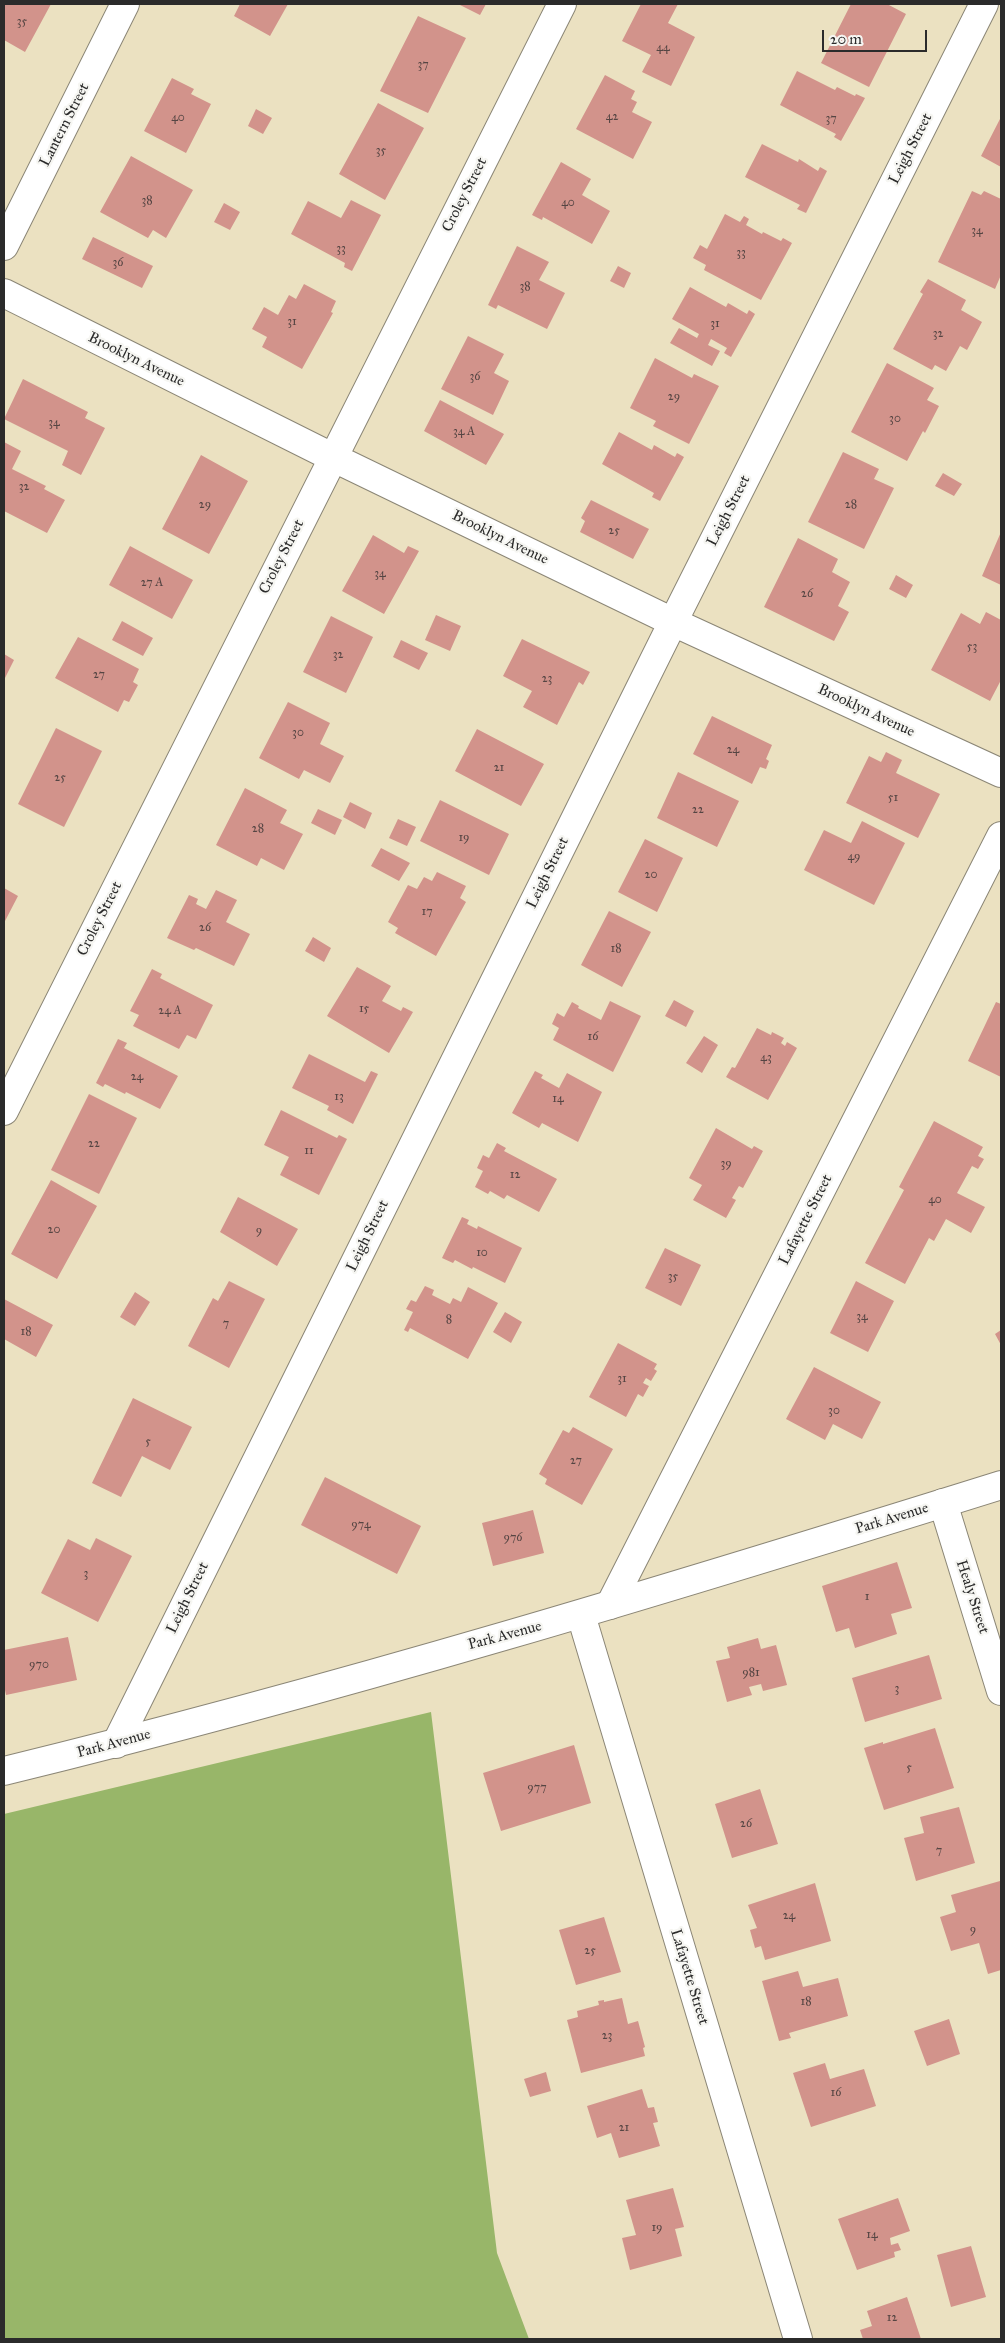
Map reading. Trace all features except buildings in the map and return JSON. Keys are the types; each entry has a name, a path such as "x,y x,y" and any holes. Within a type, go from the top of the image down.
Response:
{"street":[{"name":"Lantern Street","path":"4,246 125,4"},
{"name":"Croley Street","path":"4,1111 562,4"},
{"name":"Leigh Street","path":"116,1744 673,622 984,4"},
{"name":"Brooklyn Avenue","path":"4,293 332,457 673,622 1001,773"},
{"name":"Lafayette Street","path":"610,1605 1001,836"},
{"name":"Park Avenue","path":"4,1772 116,1744 581,1615 1001,1485"},
{"name":"Healy Street","path":"943,1503 1001,1691"},
{"name":"Lafayette Street","path":"581,1615 798,2339"}],"green space":[{"path":"431,1712 497,2253 529,2339 4,2339 4,1814"}]}
